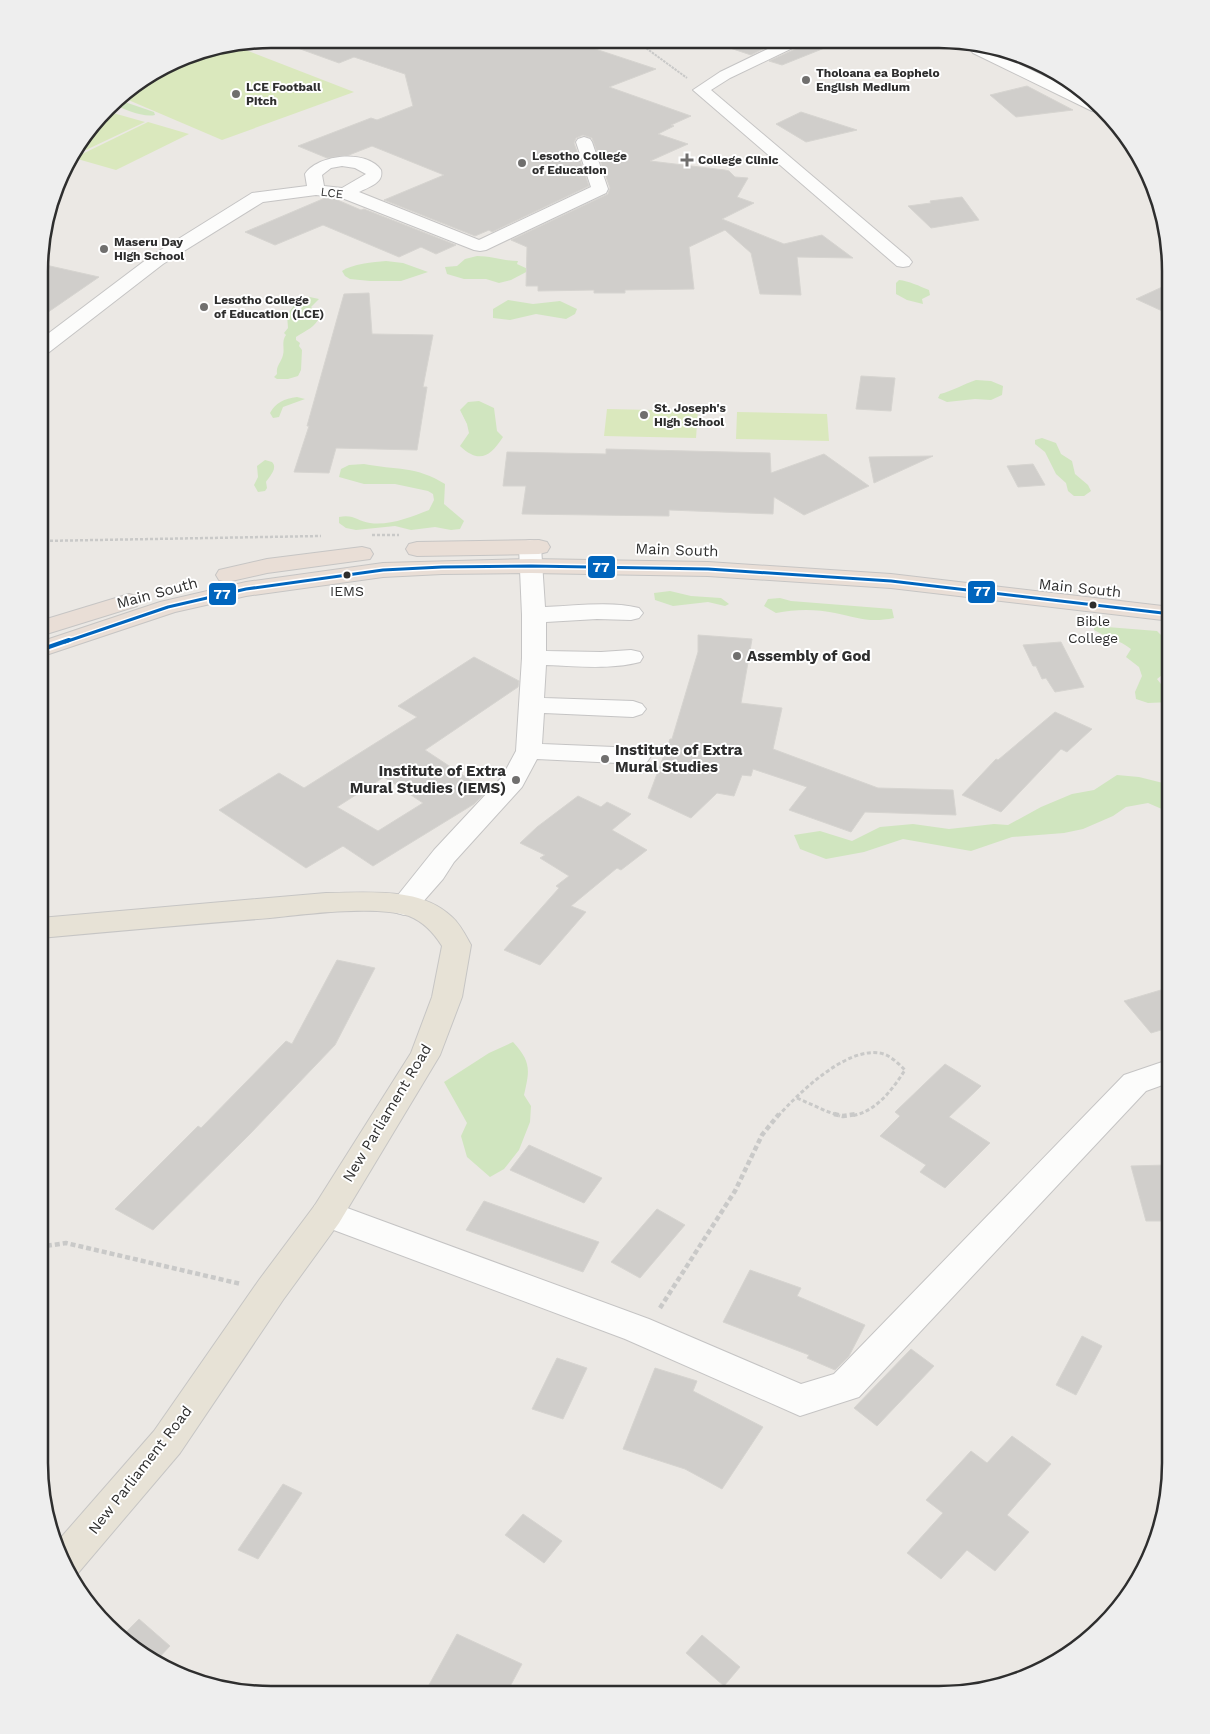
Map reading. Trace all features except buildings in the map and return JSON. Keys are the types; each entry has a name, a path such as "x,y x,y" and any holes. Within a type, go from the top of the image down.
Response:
{"highway":[{"name":"Main South","path":"48,625 172,588 267,566 408,549 891,582 1162,613"},
{"name":"Main South","path":"48,647 168,607 246,588 383,570 530,556 704,550 903,569 1162,599"}],"main road":[{"name":"New Parliament Road","path":"48,927 326,903 373,903 414,906 440,921 456,944 447,997 425,1055 327,1214 271,1290 167,1442 68,1558"}],"street":[{"path":"781,48 725,75 701,90 903,262"},
{"path":"981,52 1086,102"},
{"name":"LCE","path":"48,343 157,260 258,197 316,190 345,193 480,246 600,189 584,142"},
{"path":"316,190 313,174 317,169 324,166 353,162 373,170 372,178 345,193"},
{"path":"404,905 433,872 444,856 513,781 529,751 534,658 534,615 530,556"},
{"path":"534,615 597,612 631,613"},
{"path":"534,658 601,659 631,657"},
{"path":"531,704 633,709"},
{"path":"529,751 638,756"},
{"path":"327,1214 642,1331 800,1400 846,1386 1134,1083 1162,1073"}],"path":[{"path":"647,48 677,69 701,90"},
{"path":"370,535 400,534"},
{"path":"48,541 330,536"},
{"path":"642,1331 660,1308 732,1197 762,1135 808,1085 842,1062 861,1055 879,1053 897,1062 905,1070 899,1081 876,1105 856,1116 841,1116 797,1098"},
{"path":"48,1246 66,1243 271,1290"}],"green space":[{"name":"LCE Football Pitch","path":"243,49 354,92 222,140 127,100 159,77 185,64 213,55"},
{"path":"124,102 154,112 155,115 150,116 120,106"},
{"path":"113,113 145,122 82,152 103,123"},
{"path":"148,122 189,134 116,170 77,159 79,155"},
{"path":"477,256 518,261 517,264 530,270 511,280 499,283 486,279 464,279 447,274 445,267 457,266 465,259"},
{"path":"386,261 403,263 428,272 401,281 370,281 350,279 342,271 357,265"},
{"path":"899,280 929,290 930,295 922,299 923,304 907,300 896,294 896,283"},
{"path":"305,296 319,299 311,307 320,316 313,326 296,337 302,350 301,370 298,376 288,379 277,379 274,377 277,374 283,355 286,335 284,333 288,328 287,315 295,304 296,297"},
{"path":"508,300 533,304 560,301 577,309 575,314 566,319 536,314 510,320 493,318 493,309"},
{"path":"976,380 991,381 1003,386 1002,395 991,400 975,399 947,402 938,398 940,394"},
{"path":"297,397 305,399 283,407 279,417 273,418 270,413 272,409 284,400"},
{"path":"479,401 494,408 497,431 503,437 484,456 473,455 460,446 469,433 460,410 468,402"},
{"path":"607,409 698,411 696,438 604,436"},
{"path":"737,412 827,414 829,441 736,439"},
{"path":"1042,438 1056,443 1061,454 1072,461 1075,474 1088,485 1091,491 1084,496 1074,496 1068,491 1066,483 1056,474 1045,452 1035,444 1035,440"},
{"path":"265,460 274,464 274,469 266,482 267,488 265,491 258,492 254,485 258,477 257,466"},
{"path":"364,464 415,471 435,478 445,484 444,504 464,521 460,529 451,530 435,527 411,530 395,526 356,530 346,528 339,523 339,517 352,517 377,524 392,522 429,510 434,500 433,494 428,491 395,484 364,484 339,477 341,469 349,465"},
{"path":"670,591 691,596 721,598 729,604 725,606 708,602 673,606 655,600 654,593"},
{"path":"780,598 791,601 892,609 894,618 871,620 813,610 776,613 764,606 768,599"},
{"path":"1094,624 1107,627 1157,631 1162,636 1162,675 1157,679 1162,685 1162,702 1148,703 1136,699 1135,692 1142,676 1139,667 1126,657 1131,649 1094,630"},
{"path":"1117,775 1139,777 1162,783 1162,809 1148,803 1126,807 1113,816 1083,829 1064,833 1012,837 971,851 903,839 864,852 826,859 800,849 794,835 820,831 852,841 880,827 913,824 949,829 994,824 1008,825 1041,807 1072,794 1094,790"},
{"path":"513,1042 523,1055 528,1066 524,1095 531,1106 530,1122 519,1150 504,1169 490,1177 467,1157 461,1136 467,1123 444,1082 489,1053"}],"transit line":[{"name":"77","path":"48,647 168,607 246,589 383,570 442,567 531,566 708,569 891,581 1162,613"}],"place":[{"name":"Tholoana ea Bophelo English Medium","path":"806,80"},
{"name":"LCE Football Pitch","path":"236,94"},
{"name":"College Clinic","path":"687,160"},
{"name":"Lesotho College of Education","path":"522,163"},
{"name":"Maseru Day High School","path":"104,249"},
{"name":"Lesotho College of Education (LCE)","path":"204,307"},
{"name":"St. Joseph's High School","path":"644,415"},
{"name":"IEMS","path":"347,575"},
{"name":"Bible College","path":"1093,605"},
{"name":"Assembly of God","path":"737,656"},
{"name":"Institute of Extra Mural Studies","path":"605,759"},
{"name":"Institute of Extra Mural Studies (IEMS)","path":"516,780"}]}
